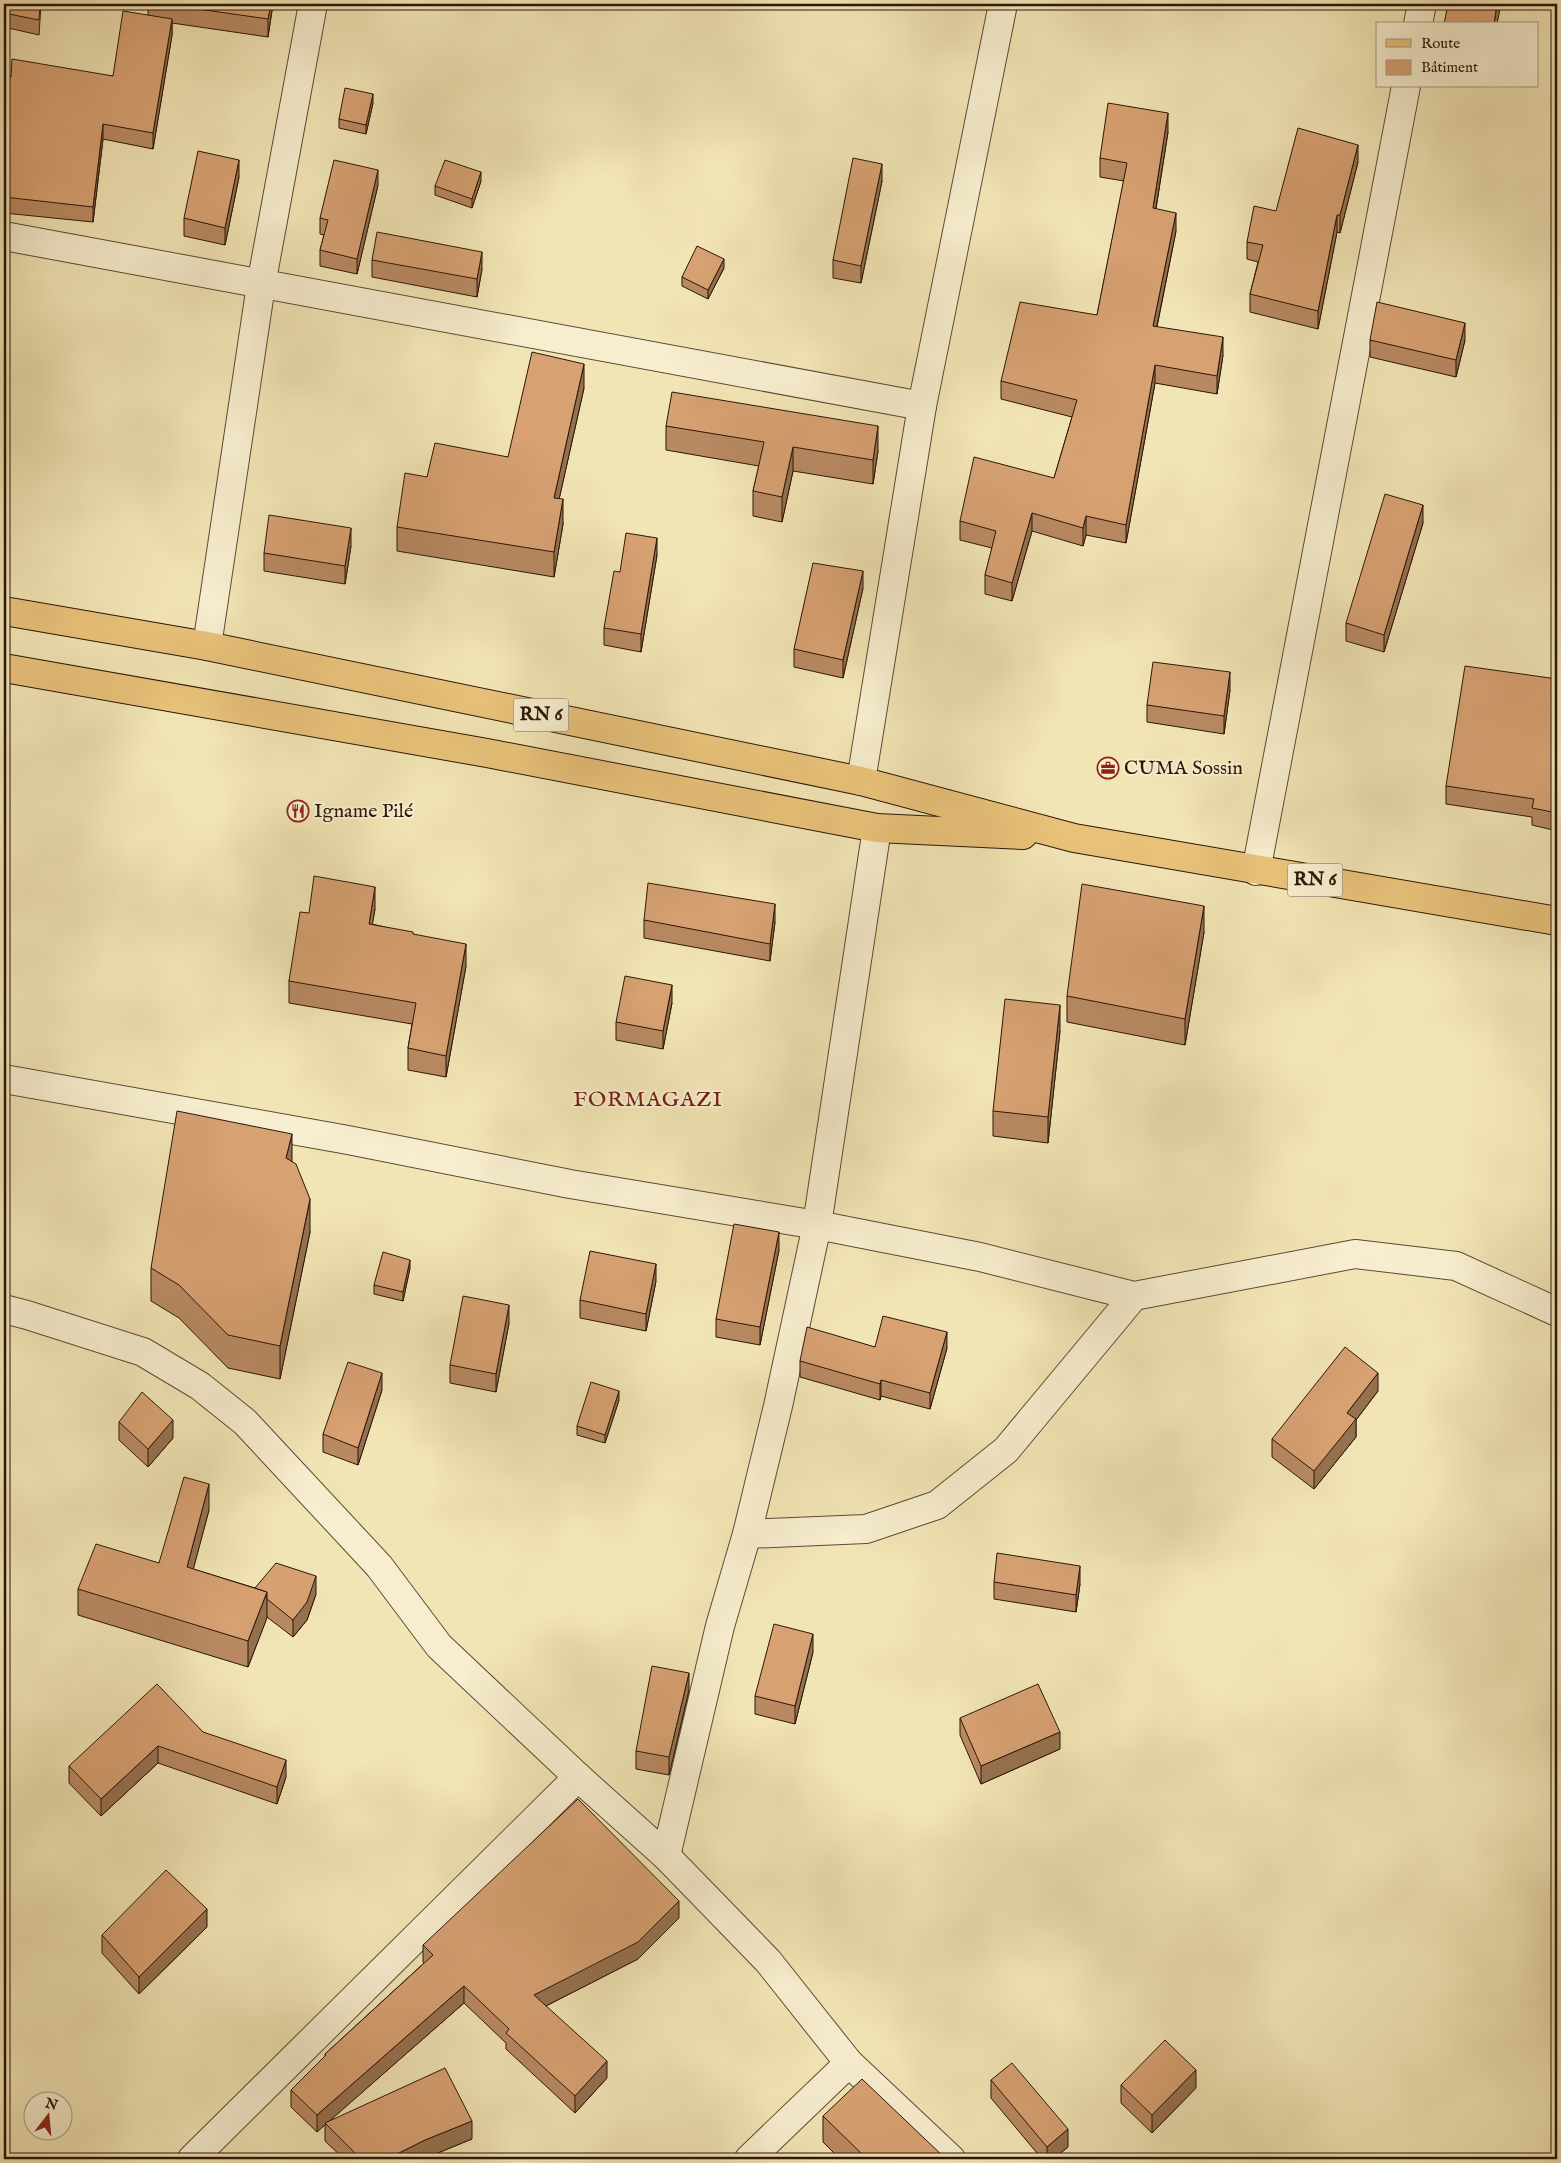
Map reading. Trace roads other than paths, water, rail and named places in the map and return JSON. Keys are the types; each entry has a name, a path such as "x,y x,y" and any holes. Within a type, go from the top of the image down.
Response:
{"main road":[{"name":"RN 6","path":"4,611 207,646 861,780 1074,838 1557,921"},
{"name":"RN 6","path":"4,668 487,753 877,828 1074,838"}],"street":[{"path":"207,646 261,285 314,4"},
{"path":"861,780 922,406 1003,4"},
{"path":"1418,22 1422,4"},
{"path":"1256,870 1406,88"},
{"path":"4,236 922,406"},
{"path":"666,1856 720,1626 747,1534 782,1391 817,1225 877,828"},
{"path":"4,1079 348,1140 570,1184 817,1225 980,1257 1134,1296 1355,1254 1456,1266 1557,1312"},
{"path":"747,1534 866,1529 938,1505 1006,1450 1134,1296"},
{"path":"4,1309 27,1314 142,1352 200,1386 245,1422 379,1566 439,1646 578,1777 666,1856 768,1961 849,2063 951,2159"},
{"path":"192,2159 578,1777"},
{"path":"749,2159 849,2063"}],"place":[{"name":"CUMA Sossin","path":"1108,768"},
{"name":"Igname Pilé","path":"298,811"}],"district":[{"name":"FORMAGAZI","path":"648,1100"}]}
